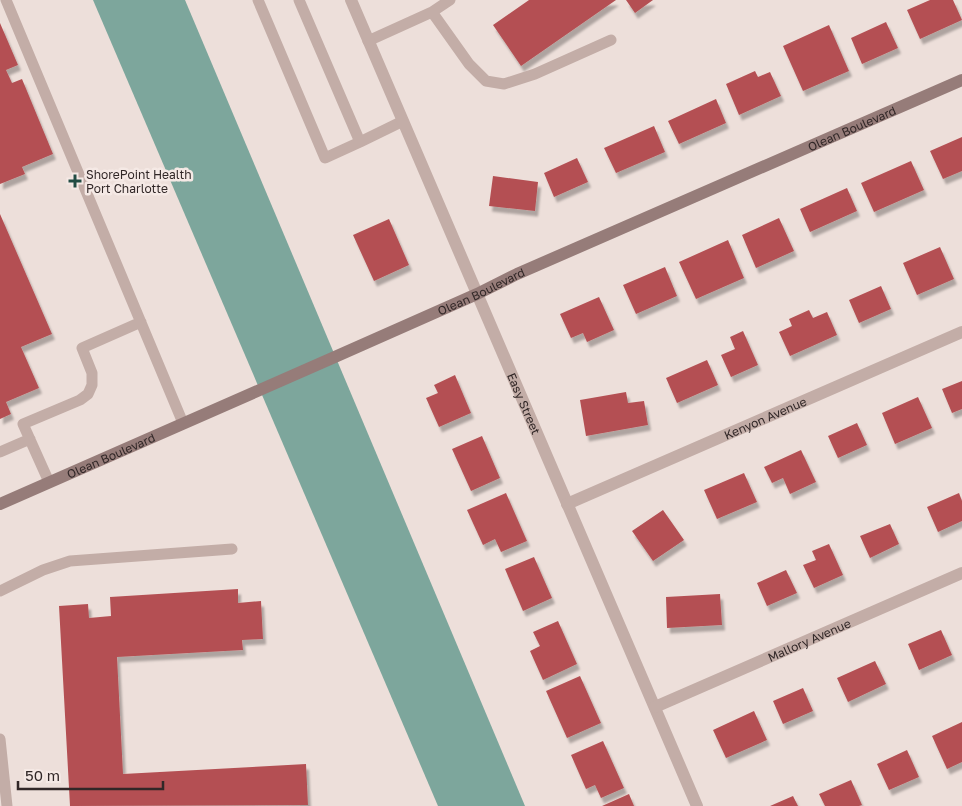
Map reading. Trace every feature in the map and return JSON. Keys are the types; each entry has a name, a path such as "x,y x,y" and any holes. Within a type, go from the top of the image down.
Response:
{"street":[{"name":"Easy Street","path":"351,0 697,806"},
{"name":"Olean Boulevard","path":"0,504 477,294 517,274 962,80"},
{"name":"Kenyon Avenue","path":"568,504 962,332"},
{"name":"Mallory Avenue","path":"654,707 962,573"}],"lane":[{"path":"6,0 183,423"},
{"path":"258,0 324,158 403,122"},
{"path":"299,0 360,142"},
{"path":"368,41 432,12 450,0"},
{"path":"432,12 469,64 486,81 504,84 535,74 611,40"},
{"path":"49,482 23,424 80,400 88,394 92,385 92,373 82,348 141,322"},
{"path":"0,452 30,439"},
{"path":"0,591 43,570 70,561 232,549"},
{"path":"0,739 7,806"}],"water":[{"path":"93,0 185,0 525,806 438,806"}],"building":[{"path":"529,0 616,0 521,66 493,25"},
{"path":"626,0 653,0 635,13"},
{"path":"930,0 953,0 962,20 920,39 907,10"},
{"path":"886,22 898,48 862,64 851,38"},
{"name":"ShorePoint Health Port Charlotte","path":"0,23 18,65 6,70 12,83 22,79 53,154 22,167 25,174 0,184"},
{"path":"829,25 849,71 803,91 783,46"},
{"path":"755,71 758,77 770,72 781,96 739,115 726,84"},
{"path":"716,99 726,123 679,144 668,121"},
{"path":"654,126 665,152 616,173 604,148"},
{"path":"962,137 962,171 943,179 930,151"},
{"path":"577,158 588,182 554,197 544,173"},
{"path":"911,161 924,190 874,212 861,183"},
{"path":"493,176 538,182 535,211 489,206"},
{"path":"847,188 857,211 810,232 800,209"},
{"path":"0,214 52,334 21,347 39,388 6,402 11,414 0,419"},
{"path":"779,218 794,251 756,268 742,235"},
{"path":"389,219 409,265 374,281 353,235"},
{"path":"728,240 744,278 696,299 679,262"},
{"path":"940,247 954,279 917,295 903,263"},
{"path":"665,267 677,296 636,314 623,285"},
{"path":"881,286 891,309 859,323 849,300"},
{"path":"599,297 614,330 587,342 583,333 571,338 560,314"},
{"path":"809,310 813,318 827,312 837,335 790,356 779,332 792,326 789,319"},
{"path":"743,331 758,365 731,377 721,355 735,349 730,337"},
{"path":"707,360 718,385 677,403 666,378"},
{"path":"455,375 471,413 439,427 426,398 438,393 434,385"},
{"path":"962,381 962,409 952,413 942,389"},
{"path":"626,392 628,403 644,401 648,425 586,436 580,400"},
{"path":"918,397 932,428 895,444 882,413"},
{"path":"857,423 867,445 838,458 828,436"},
{"path":"482,436 500,478 471,491 452,449"},
{"path":"801,450 816,482 790,494 783,478 772,483 764,467"},
{"path":"744,473 757,502 717,519 704,490"},
{"path":"506,493 527,541 501,552 495,539 483,545 467,510"},
{"path":"959,493 962,501 962,521 938,532 927,507"},
{"path":"663,510 684,540 653,561 632,531"},
{"path":"890,524 899,544 870,558 860,536"},
{"path":"829,544 843,575 814,588 803,565 816,560 812,551"},
{"path":"534,557 552,598 523,611 505,569"},
{"path":"786,570 797,593 767,606 757,583"},
{"path":"238,589 238,603 261,601 263,639 242,640 243,650 117,657 123,774 306,764 308,805 70,806 59,606 88,604 89,618 111,616 110,597"},
{"path":"720,594 722,625 667,628 666,597"},
{"path":"558,621 577,664 543,680 530,651 540,646 533,632"},
{"path":"941,630 952,655 919,670 908,644"},
{"path":"875,661 886,684 848,702 837,678"},
{"path":"580,676 601,723 567,738 546,691"},
{"path":"803,688 813,711 783,724 773,701"},
{"path":"754,711 767,740 726,758 713,730"},
{"path":"962,722 962,762 947,769 932,736"},
{"path":"603,741 624,788 601,798 595,785 586,789 571,755"},
{"path":"907,750 919,777 889,790 877,764"},
{"path":"851,780 862,805 825,806 819,794"},
{"path":"629,794 634,806 602,806"},
{"path":"793,796 798,806 770,806"}],"place":[{"name":"ShorePoint Health Port Charlotte","path":"75,181"}]}
